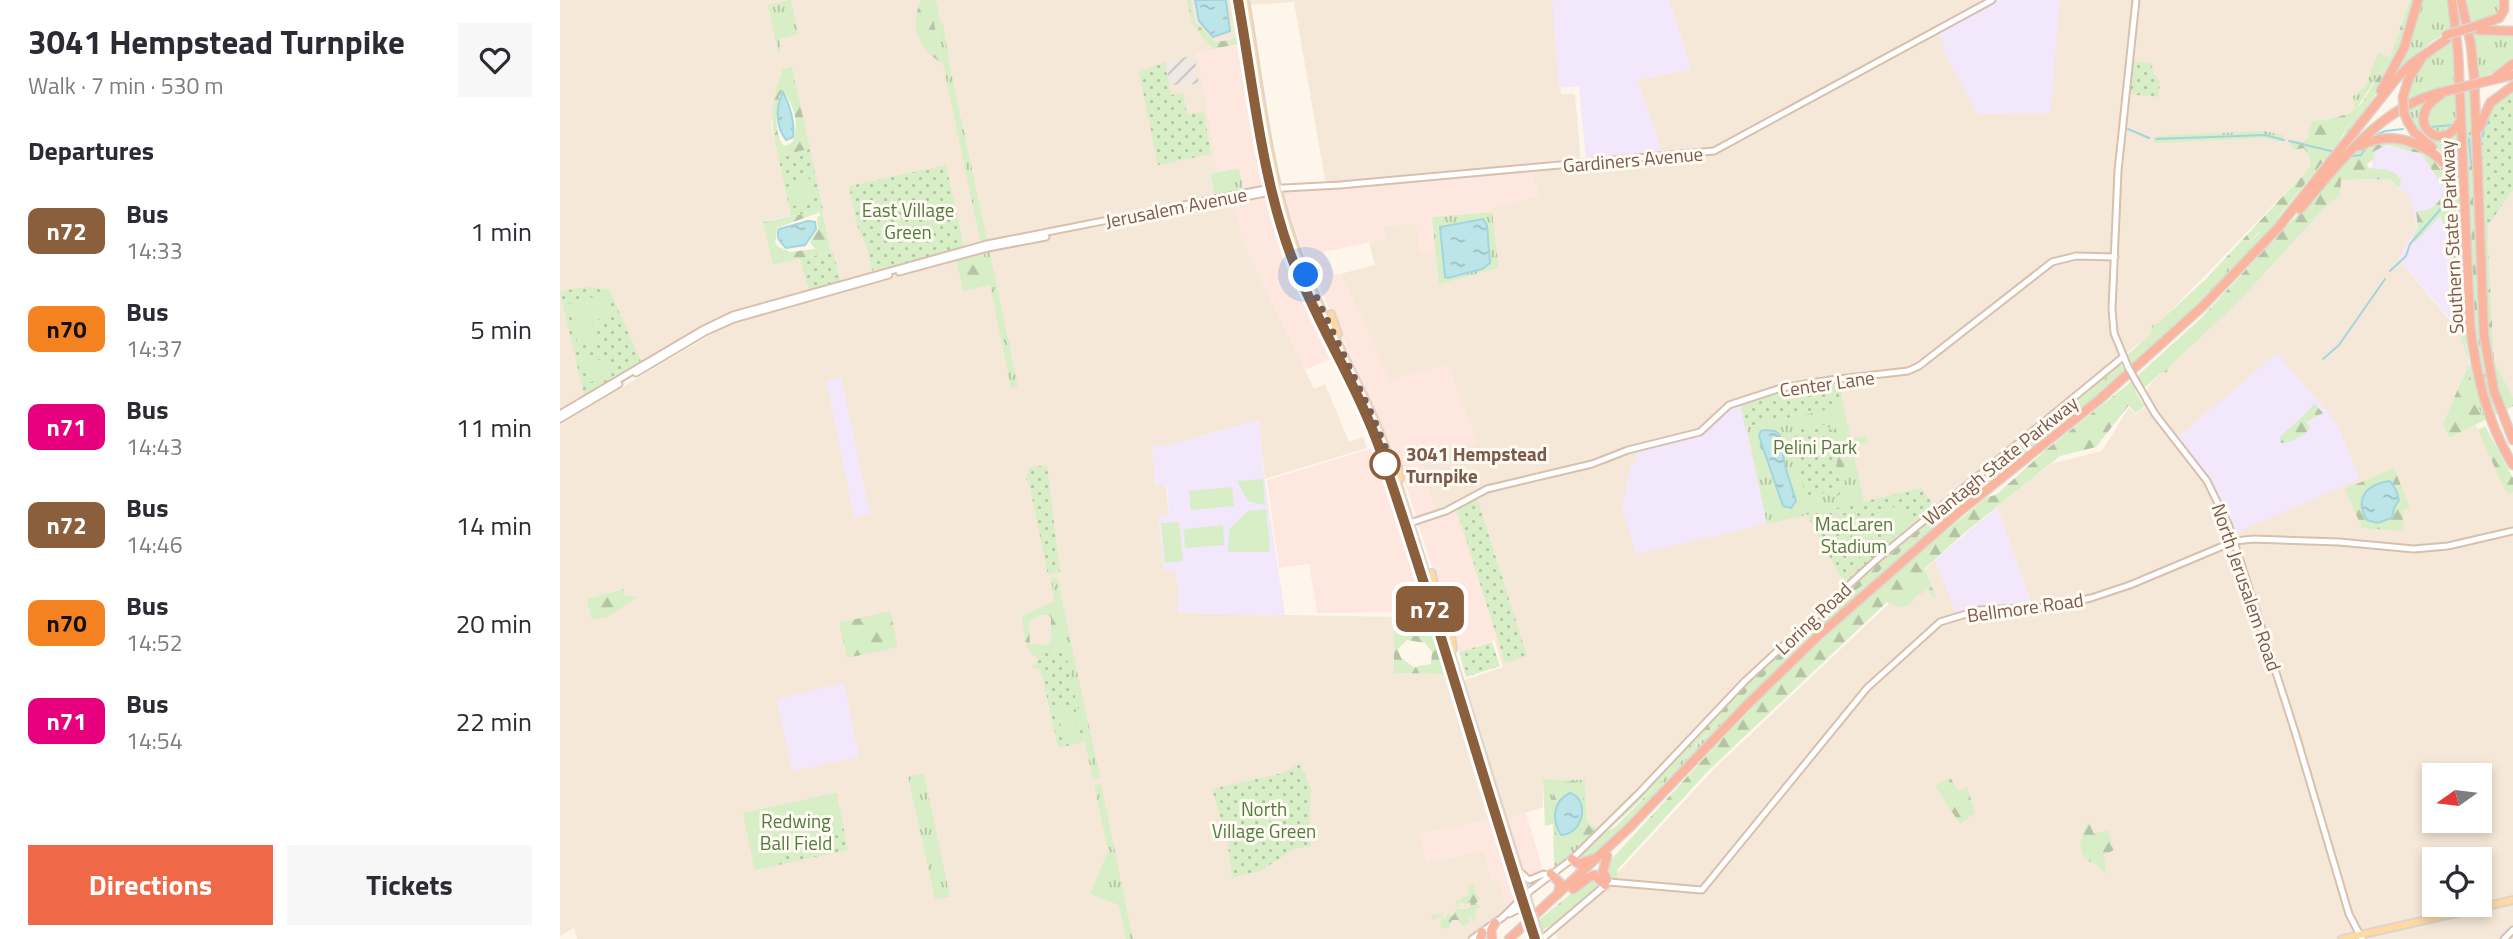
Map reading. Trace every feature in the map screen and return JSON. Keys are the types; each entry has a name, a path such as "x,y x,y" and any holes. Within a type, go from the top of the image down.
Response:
{"highway":[{"path":"2371,110 2404,48 2418,0"},
{"name":"Southern State Parkway","path":"2459,0 2457,39 2468,311 2487,409 2513,465"},
{"name":"Southern State Parkway","path":"2459,0 2473,60 2486,349 2498,405 2513,440"},
{"path":"2476,28 2499,19 2504,10 2504,0"},
{"name":"Wantagh State Parkway","path":"1516,939 1573,889 1753,699 1827,628 1949,520 2100,399 2202,307 2272,235 2411,64 2447,37 2476,28 2513,31"},
{"path":"2411,64 2427,48 2447,37"},
{"path":"2424,54 2409,78 2403,97 2404,113 2418,136 2443,156 2455,176 2464,211"},
{"path":"2490,80 2513,64"},
{"name":"Wantagh State Parkway","path":"1509,939 1606,854 1752,705 1835,626 1956,520 2089,413 2178,336 2268,246 2348,153 2396,113 2423,99 2513,75"},
{"path":"2476,135 2490,103 2513,86"},
{"path":"2447,91 2427,107 2423,118 2426,129 2435,136 2445,136 2453,132 2461,118"},
{"path":"2348,153 2376,140 2408,141 2435,153 2455,176"},
{"path":"1572,859 1579,864 1606,854"},
{"path":"1606,854 1603,871 1607,884"},
{"path":"1549,874 1560,883 1555,899"},
{"path":"1573,889 1595,875 1607,884"},
{"path":"1492,939 1491,930 1499,920"},
{"path":"1483,934 1492,939"}],"main road":[{"path":"1238,0 1284,236 1401,494"},
{"path":"1245,0 1274,190 1303,267 1377,425"},
{"name":"Gardiners Avenue","path":"1274,190 1714,151 1992,0"},
{"name":"North Jerusalem Road","path":"2136,0 2120,147 2112,317 2114,333 2128,367 2155,414 2207,481 2235,541 2349,913 2360,937"},
{"name":"Jerusalem Avenue","path":"560,417 687,341 734,319 988,248 1274,190"},
{"name":"Center Lane","path":"1407,524 1446,511 1487,489 1695,434 1704,430 1725,408 1735,402 1789,386 1908,371 1919,366 2052,262 2077,256 2115,257"},
{"path":"1331,314 1348,362"},
{"name":"Loring Road","path":"1472,939 1483,934 1549,874 1572,859 1745,681 1876,559 2123,357"},
{"path":"1373,405 1384,452 1535,932 1541,939 1607,884"},
{"path":"1398,466 1407,524 1456,668 1519,870 1524,896"},
{"name":"Bellmore Road","path":"1607,884 1702,890 1867,688 1940,622 1979,610 2047,607 2091,598 2130,585 2235,541 2254,539 2336,542 2414,550 2448,546 2513,531"},
{"path":"1432,573 1437,609"},
{"path":"1451,634 1456,668"},
{"path":"1519,870 1529,880 1549,874"},
{"path":"2342,939 2513,900"},
{"path":"1499,920 1518,909 1529,914"},
{"path":"1535,932 1555,928"},
{"path":"2504,939 2513,930"}],"shaded area":[{"path":"560,0 931,0 984,245 840,286 792,68 784,69 771,123 791,216 764,221 773,265 800,259 809,294 731,316 560,414"},
{"path":"936,0 1237,0 1244,44 1195,53 1199,62 1218,172 1210,174 1215,201 988,243"},
{"path":"1247,0 1554,0 1561,94 1575,94 1581,162 1326,185 1294,2 1248,5"},
{"path":"1552,0 1669,0 1691,69 1637,80 1663,155 1586,160 1579,86 1559,88"},
{"path":"1669,0 1987,0 1725,144 1706,150 1663,155 1637,80 1691,69"},
{"path":"1993,0 2060,0 2050,113 1978,114 1941,47 1945,45 1937,31"},
{"path":"1998,0 2133,0 2118,133 2108,320 2112,339 2121,356 1598,831 1587,820 1585,780 1543,779 1543,807 1507,819 1462,681 1503,667 1454,510 1437,514 1390,380 1340,274 1375,265 1369,243 1385,238 1384,226 1417,223 1420,252 1436,251 1439,283 1499,268 1491,208 1539,196 1531,169 1716,153"},
{"path":"2139,0 2410,0 2390,57 2356,109 2338,118 2312,121 2307,139 2303,142 2292,139 2304,148 2311,166 2155,327 2151,335 2125,354 2115,324 2115,310 2122,153"},
{"path":"1244,44 1270,188 1244,193 1239,168 1218,172 1199,62 1195,53"},
{"path":"1194,55 1199,83 1170,86 1165,62"},
{"path":"2375,144 2424,153 2448,189 2451,320 2398,259 2417,228 2411,197 2389,180 2370,180"},
{"path":"1531,169 1539,196 1492,208 1492,212 1432,217 1436,251 1420,253 1416,223 1384,227 1385,239 1323,252 1335,275 1340,274 1346,283 1390,380 1448,364 1478,444 1419,456 1437,514 1417,520 1398,460 1306,257 1309,255 1305,256 1282,192"},
{"path":"2340,180 2389,180 2411,197 2417,228 2398,259 2459,331 2468,355 2469,368 2465,371 2446,419 2451,438 2476,425 2508,494 2513,492 2513,939 1558,939 1550,925 1600,885 1612,879 1715,768 1935,560 1957,612 1981,606 2032,605 1997,507 2051,464 2102,451 2129,407 2135,414 2145,407 2142,400 2150,384 2226,312 2330,202 2340,196"},
{"path":"2513,190 2513,403 2494,361 2488,225"},
{"path":"1270,195 1293,268 1334,357 1305,370 1242,239 1235,202"},
{"path":"1235,202 1242,239 1314,389 1325,384 1349,442 1363,437 1367,448 1265,479 1258,420 1169,445 1152,446 1156,486 1166,485 1169,515 1159,517 1164,570 1176,571 1179,587 1178,613 1402,617 1401,629 1394,630 1394,673 1449,674 1494,819 1420,834 1426,863 1483,850 1491,880 1498,878 1507,909 1466,939 577,939 574,928 560,936 560,424 734,321 987,247"},
{"path":"2277,353 2337,423 2360,479 2236,533 2208,477 2178,437"},
{"path":"841,377 870,514 854,517 826,380"},
{"path":"1740,402 1767,524 1636,554 1622,508 1631,464 1637,462 1634,448 1695,434 1723,410"},
{"path":"1259,420 1264,475 1285,615 1178,613 1179,587 1176,571 1164,571 1159,516 1169,515 1167,486 1156,486 1152,446 1169,445"},
{"path":"1377,447 1435,631 1402,631 1401,612 1317,613 1309,564 1279,568 1267,480"},
{"path":"1997,507 2032,605 1981,606 1956,612 1935,560"},
{"path":"1454,509 1498,639 1459,652 1418,523"},
{"path":"844,683 859,757 792,771 777,699"},
{"path":"1526,813 1544,874 1524,880 1507,819"},
{"path":"1494,819 1519,897 1507,909 1498,879 1491,880 1483,850 1426,863 1419,834"}],"green space":[{"path":"791,0 798,34 779,39 781,52 778,53 768,5"},
{"path":"920,0 936,0 943,23 988,243 981,245 930,2 919,6"},
{"path":"1187,0 1191,0 1195,22 1215,42 1235,37 1231,0 1235,0 1242,43 1213,49 1192,24"},
{"path":"2410,0 2415,0 2406,34 2392,65 2346,129 2334,152 2329,151 2333,153 2266,231 2258,233 2247,244 2242,258 2229,266 2225,274 2178,324 2161,329 2131,365 2127,355 2151,334 2152,325 2158,323 2206,279 2311,166 2304,148 2293,150 2289,142 2292,139 2303,142 2307,139 2312,121 2344,115 2361,104 2390,57"},
{"path":"2419,0 2447,0 2452,29 2431,42 2403,66 2385,88"},
{"path":"2464,0 2502,0 2500,15 2473,25 2473,22 2470,23"},
{"path":"930,2 942,63 923,46 917,31 919,6"},
{"path":"2406,34 2396,60 2376,94 2298,200 2238,268 2132,368 2131,365 2161,328 2178,324 2247,244 2280,215 2329,157 2392,65"},
{"path":"2472,34 2513,34 2513,61 2503,69 2478,79"},
{"path":"2453,40 2455,85 2425,94 2406,104 2410,83 2420,66"},
{"path":"2378,53 2390,57 2356,109 2353,96 2365,87"},
{"path":"2131,61 2151,63 2154,74 2160,81 2158,97 2128,94"},
{"path":"1165,62 1171,95 1183,93 1187,114 1204,112 1211,154 1158,165 1139,72"},
{"path":"792,67 810,149 778,156 773,112 783,69","holes":["783,91 795,116 796,130 792,143 784,146 778,135 777,115 779,96"]},
{"path":"2472,88 2482,348 2498,414 2492,416 2473,339 2462,91"},
{"path":"2513,88 2513,190 2488,225 2480,165 2481,131 2489,112"},
{"path":"2468,90 2465,111 2469,119 2466,123 2471,132 2477,315 2475,335 2464,91"},
{"path":"2455,93 2456,122 2450,132 2437,135 2425,124 2429,110 2437,99"},
{"path":"2430,98 2422,113 2434,137 2457,133 2459,182 2443,154 2413,125 2407,109"},
{"path":"2481,130 2513,190 2488,225 2494,361 2513,398 2513,406 2504,411 2490,342 2486,307"},
{"path":"2264,131 2283,135 2283,142 2263,138 2154,143 2155,136"},
{"path":"2378,140 2399,142 2410,144 2430,151 2446,165 2456,184 2460,207 2464,323 2470,358 2459,323 2454,211 2448,184 2436,162 2417,147 2389,142 2372,143"},
{"path":"2377,142 2399,142 2422,149 2429,154 2447,179 2456,231 2459,324 2469,363 2459,331 2451,320 2449,243 2441,217 2416,242 2412,238 2418,228 2416,211 2434,206 2445,190 2422,154 2386,145 2373,152 2375,158 2367,164 2369,168 2388,170 2396,174 2401,181 2399,187 2389,179 2341,180 2340,196 2330,202 2238,302 2170,366 2167,372 2161,373 2143,389 2137,376 2199,320 2347,162 2355,162 2353,160 2358,150"},
{"path":"2364,147 2354,159 2356,161 2346,163 2291,222 2347,158"},
{"path":"810,149 823,210 791,216 778,156"},
{"name":"East Village Green","path":"946,165 965,252 874,277 867,248 857,225 849,186"},
{"path":"1239,168 1244,193 1215,198 1210,174"},
{"path":"808,175 814,200 790,207 786,190 796,180"},
{"path":"822,210 831,252 773,265 763,222","holes":["820,212 817,217 818,229 810,242 815,249 790,252 777,246 777,228"]},
{"path":"1492,212 1499,268 1439,284 1432,217"},
{"path":"989,249 1018,386 1011,388 983,251"},
{"path":"983,250 990,285 963,291 956,259"},
{"path":"833,252 841,283 809,292 800,259"},
{"path":"588,287 609,289 643,366 585,400 560,291"},
{"path":"606,293 613,316 597,320 591,317 596,341 578,345 569,304"},
{"path":"590,356 606,363 612,375 588,383 582,358"},
{"path":"2470,359 2487,419 2483,421 2472,386"},
{"path":"2469,363 2483,421 2450,438 2443,424"},
{"path":"2120,364 2128,374 1879,577 1597,855 1588,860 1576,860 1608,830 1614,828 1735,703 1842,600 1867,582 1949,507 2074,408"},
{"path":"2113,371 2074,408 1949,507 1867,582 1842,600 1735,703 1676,767 1608,831 1747,681 1876,561 2032,432"},
{"path":"1840,381 1843,406 1745,427 1740,402 1789,388"},
{"path":"2132,381 2145,406 2135,413 2129,405 2096,447 2060,456 1963,534 1924,569 1938,602 1925,587 1923,593 1917,595 1910,605 1904,607 1887,602 1708,771 1618,869 1616,881 1610,880 1608,863 1716,745 1783,677 1935,541 1987,497 1996,495 2046,450"},
{"path":"2314,403 2323,413 2306,422 2310,428 2301,436 2281,443 2280,436"},
{"path":"1843,406 1851,439 1866,436 1868,442 1852,446 1864,502 1767,524 1747,427"},
{"path":"1834,421 1844,461 1845,490 1836,497 1827,495 1807,501 1840,486 1832,431"},
{"name":"Pelini Park","path":"1825,424 1832,431 1840,486 1806,500 1792,429"},
{"path":"2485,426 2513,478 2513,492 2508,494 2478,430"},
{"path":"1047,465 1060,572 1048,575 1025,475 1029,474 1028,468"},
{"path":"2394,468 2410,508 2402,511 2404,531 2362,528 2345,489"},
{"path":"1262,479 1265,505 1248,501 1238,483"},
{"path":"1232,487 1234,506 1191,510 1189,491"},
{"name":"MacLaren Stadium","path":"1921,488 1934,505 1844,583 1807,515"},
{"path":"1477,498 1527,656 1505,663 1457,510"},
{"path":"1893,507 1904,510 1915,521 1894,538 1876,515"},
{"path":"1266,509 1270,549 1268,552 1228,552 1229,529 1248,511"},
{"path":"1836,514 1879,520 1876,539 1834,533"},
{"path":"1179,522 1183,561 1165,563 1161,523"},
{"path":"1223,525 1224,545 1185,548 1184,529"},
{"path":"1832,535 1879,542 1853,562 1847,558"},
{"path":"1057,577 1100,778 1093,780 1054,601 1051,578"},
{"path":"624,589 624,595 638,597 607,617 592,620 587,599"},
{"path":"1054,601 1065,650 1038,651 1039,659 1030,651 1025,641 1022,616","holes":["1040,615 1049,615 1051,639 1047,645 1030,644 1029,622"]},
{"path":"890,611 898,647 847,658 839,623"},
{"path":"1394,631 1435,631 1449,674 1394,673","holes":["1407,640 1425,643 1432,652 1431,664 1414,667 1401,658 1398,649"]},
{"path":"1492,642 1500,666 1466,677 1459,652"},
{"path":"1065,650 1085,742 1058,748 1042,675 1039,669 1032,667 1039,659 1038,651"},
{"path":"1073,705 1076,726 1083,739 1064,743 1060,723 1053,710"},
{"name":"North Village Green","path":"1300,764 1311,789 1311,846 1294,849 1260,871 1232,878 1228,845 1212,789 1282,773"},
{"path":"924,774 950,897 935,899 908,776"},
{"path":"1950,777 1958,791 1967,787 1975,813 1960,824 1935,786"},
{"path":"1543,779 1585,780 1587,820 1598,831 1554,867 1553,824 1545,826"},
{"path":"1576,781 1584,796 1585,821 1594,831 1580,843 1573,842 1570,838 1558,843 1550,819 1554,783"},
{"path":"1101,784 1133,939 1126,939 1119,905 1090,894 1108,851 1094,785"},
{"name":"Redwing Ball Field","path":"836,793 848,850 755,870 743,813"},
{"name":"Redwing Ball Field","path":"836,793 844,828 839,830 839,835 823,837 820,841 818,838 776,847 779,864 755,870 743,813"},
{"path":"2088,821 2094,834 2108,830 2114,850 2104,855 2106,875 2084,858 2080,844"},
{"path":"1591,877 1600,885 1557,922 1543,930 1539,920"},
{"path":"1474,885 1474,891 1480,899 1475,904 1482,907 1476,909 1474,922 1469,914 1469,924 1462,927 1459,920 1452,920 1449,928 1444,929 1439,926 1441,916 1431,921 1432,915 1441,914 1445,920 1448,913 1453,916 1456,909 1469,909 1471,902 1465,905 1460,901 1457,908 1456,901 1469,895 1469,887"}],"water":[{"path":"1195,0 1226,0 1230,31 1213,37 1199,21"},
{"path":"783,92 790,108 793,126 793,137 786,140 778,117"},
{"path":"1483,219 1487,225 1490,263 1482,269 1445,277 1440,227"},
{"path":"808,221 815,222 816,229 805,245 786,248 778,237 779,229"},
{"path":"1761,431 1775,431 1780,435 1785,466 1796,501 1791,508 1783,506 1759,436"},
{"path":"2390,481 2399,500 2392,518 2377,523 2367,520 2362,499 2374,485"},
{"path":"1570,793 1580,802 1582,816 1575,829 1561,835 1555,812 1560,801"}],"waterway":[{"path":"2483,136 2488,121"},
{"path":"2431,127 2453,125"},
{"path":"2128,129 2149,138"},
{"path":"2376,135 2403,129"},
{"path":"2156,139 2265,135 2284,140"},
{"path":"2469,139 2471,163"},
{"path":"2289,141 2331,151"},
{"path":"2353,156 2361,155 2366,148"},
{"path":"2390,271 2406,256 2410,244 2452,196 2454,187"},
{"path":"2323,359 2339,345 2385,279"}],"bus line":[{"name":"n72","path":"1238,0 1271,188 1284,236 1381,453 1535,939"}],"place":[{"name":"3041 Hempstead Turnpike","path":"1385,464"}],"route":[{"path":"1306,275 1379,429 1389,456 1385,464"}]}
